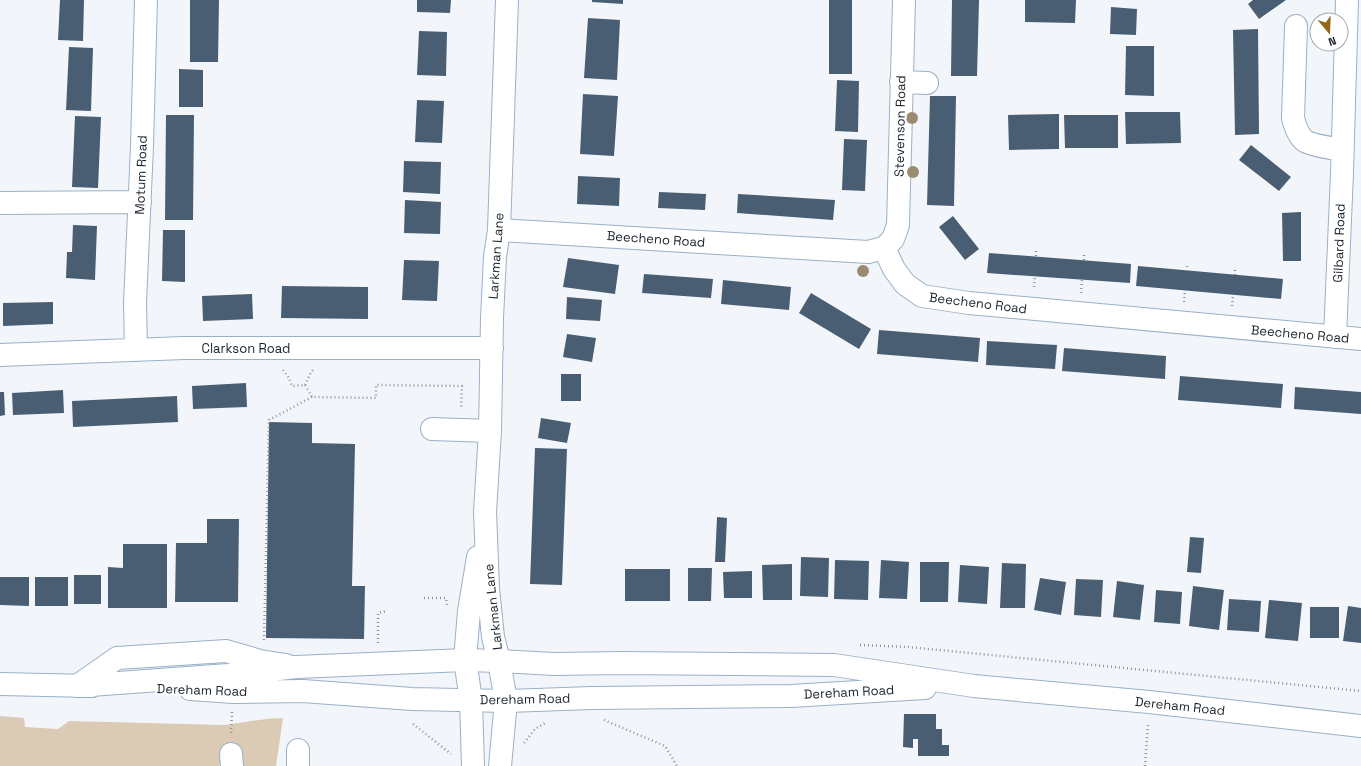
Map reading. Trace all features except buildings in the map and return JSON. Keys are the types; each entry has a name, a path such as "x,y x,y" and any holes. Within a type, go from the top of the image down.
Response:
{"main road":[{"name":"Motum Road","path":"136,350 136,303 146,0"},
{"name":"Larkman Lane","path":"472,766 471,700 465,660 469,611 485,512 490,423 495,257 499,230 507,0"},
{"name":"Stevenson Road","path":"884,248 893,239 898,225 904,0"},
{"name":"Gilbard Road","path":"1335,336 1342,150 1351,8"},
{"path":"1296,26 1293,118 1297,130 1305,141 1324,147 1342,150"},
{"path":"901,82 927,83"},
{"path":"0,203 140,202"},
{"name":"Beecheno Road","path":"499,230 868,252 884,248 894,269 905,284 922,296 969,303 1361,339"},
{"name":"Clarkson Road","path":"0,356 184,348 492,348"},
{"path":"432,429 490,423"},
{"name":"Larkman Lane","path":"485,512 489,594 493,637 499,660 506,701 500,766"},
{"name":"Dereham Road","path":"77,686 228,675 296,667 465,660 499,660 554,664 628,663 834,665 974,686 1149,702 1361,726"},
{"name":"Dereham Road","path":"0,684 185,689 233,692 303,691 412,699 506,701 591,698 791,696 974,686"}],"path":[{"path":"1036,251 1036,257"},
{"path":"1084,254 1084,260"},
{"path":"1186,271 1187,263"},
{"path":"1235,267 1235,275"},
{"path":"276,349 277,360 289,378 292,386 305,385 312,397"},
{"path":"263,645 269,420 312,397 376,398 376,385 462,386 461,413 490,423"},
{"path":"424,598 446,598 447,611"},
{"path":"378,648 378,613 387,611"},
{"path":"231,760 233,692"},
{"path":"1145,766 1149,702"},
{"path":"597,718 665,746 677,766"},
{"path":"524,743 535,729 548,721"},
{"path":"413,724 454,756"}],"shaded area":[{"path":"0,716 24,718 25,727 58,729 69,721 224,725 283,718 276,766 239,766 224,754 219,766 0,766"}]}
